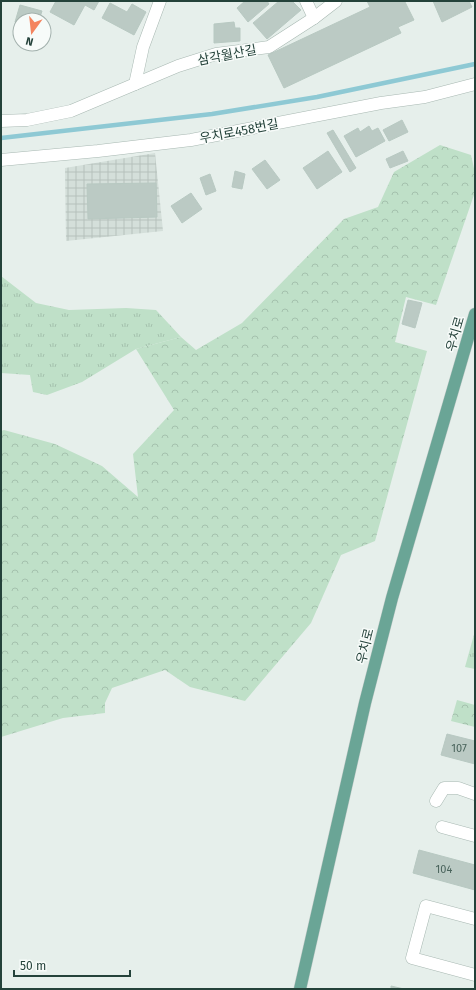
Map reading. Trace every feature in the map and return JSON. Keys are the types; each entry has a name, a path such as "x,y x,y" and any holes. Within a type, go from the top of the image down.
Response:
{"main road":[{"name":"우치로","path":"300,989 365,703 392,598 473,331 475,314"}],"street":[{"path":"135,84 143,47 160,1"},
{"path":"306,1 314,18"},
{"name":"삼각월산길","path":"1,121 27,120 71,111 178,66 216,54 269,47 314,18 336,1"},
{"name":"우치로458번길","path":"1,160 98,151 191,140 381,103 425,96 475,84"},
{"path":"436,801 444,788 458,788 475,794"},
{"path":"442,827 475,836"},
{"path":"475,919 426,906 412,958 475,975"}],"shaded area":[{"path":"155,153 163,231 66,241 65,168"}],"green space":[{"path":"440,145 471,155 475,173 475,192 436,305 406,297 395,342 427,351 375,541 341,555 311,623 245,701 190,687 165,670 112,688 105,703 105,713 63,718 1,737 1,431 4,430 55,444 102,466 138,497 133,454 174,410 136,349 181,337 196,350 242,323 344,219 378,207 394,172"},
{"path":"1,276 36,303 69,310 126,308 156,310 181,337 136,349 82,382 47,395 33,392 30,375 1,373"},
{"path":"475,631 475,669 465,667"},
{"path":"457,700 475,705 475,727 451,721"}],"building":[{"path":"56,1 99,1 94,10 85,5 74,25 50,12"},
{"path":"245,1 267,1 269,4 248,22 237,8"},
{"path":"279,1 292,1 301,10 267,39 253,23"},
{"path":"367,1 406,1 405,2 414,20 398,27 401,33 284,88 268,55 370,7"},
{"path":"433,1 469,1 472,7 442,22"},
{"path":"110,3 127,12 132,4 146,12 134,35 102,18"},
{"path":"20,5 42,11 42,12 18,12"},
{"path":"234,22 235,28 240,28 240,41 214,43 214,24"},
{"path":"402,120 408,132 389,141 383,130"},
{"path":"369,126 372,131 378,128 385,141 356,157 344,136 358,128 360,132"},
{"path":"333,130 356,168 350,172 327,133"},
{"path":"328,151 342,172 317,189 303,168"},
{"path":"403,151 408,161 390,168 386,159"},
{"path":"265,160 280,180 267,189 252,169"},
{"path":"235,171 245,174 242,189 232,187"},
{"path":"210,174 216,191 206,195 200,178"},
{"path":"156,183 157,217 88,219 87,184"},
{"path":"191,193 202,209 182,223 171,206"},
{"path":"408,300 422,303 415,328 402,324"},
{"path":"447,734 475,741 475,764 441,755"},
{"path":"419,850 475,865 475,890 413,873"},
{"path":"391,986 404,989 391,989"}],"waterway":[{"path":"1,138 212,114 317,97 475,64"}]}
